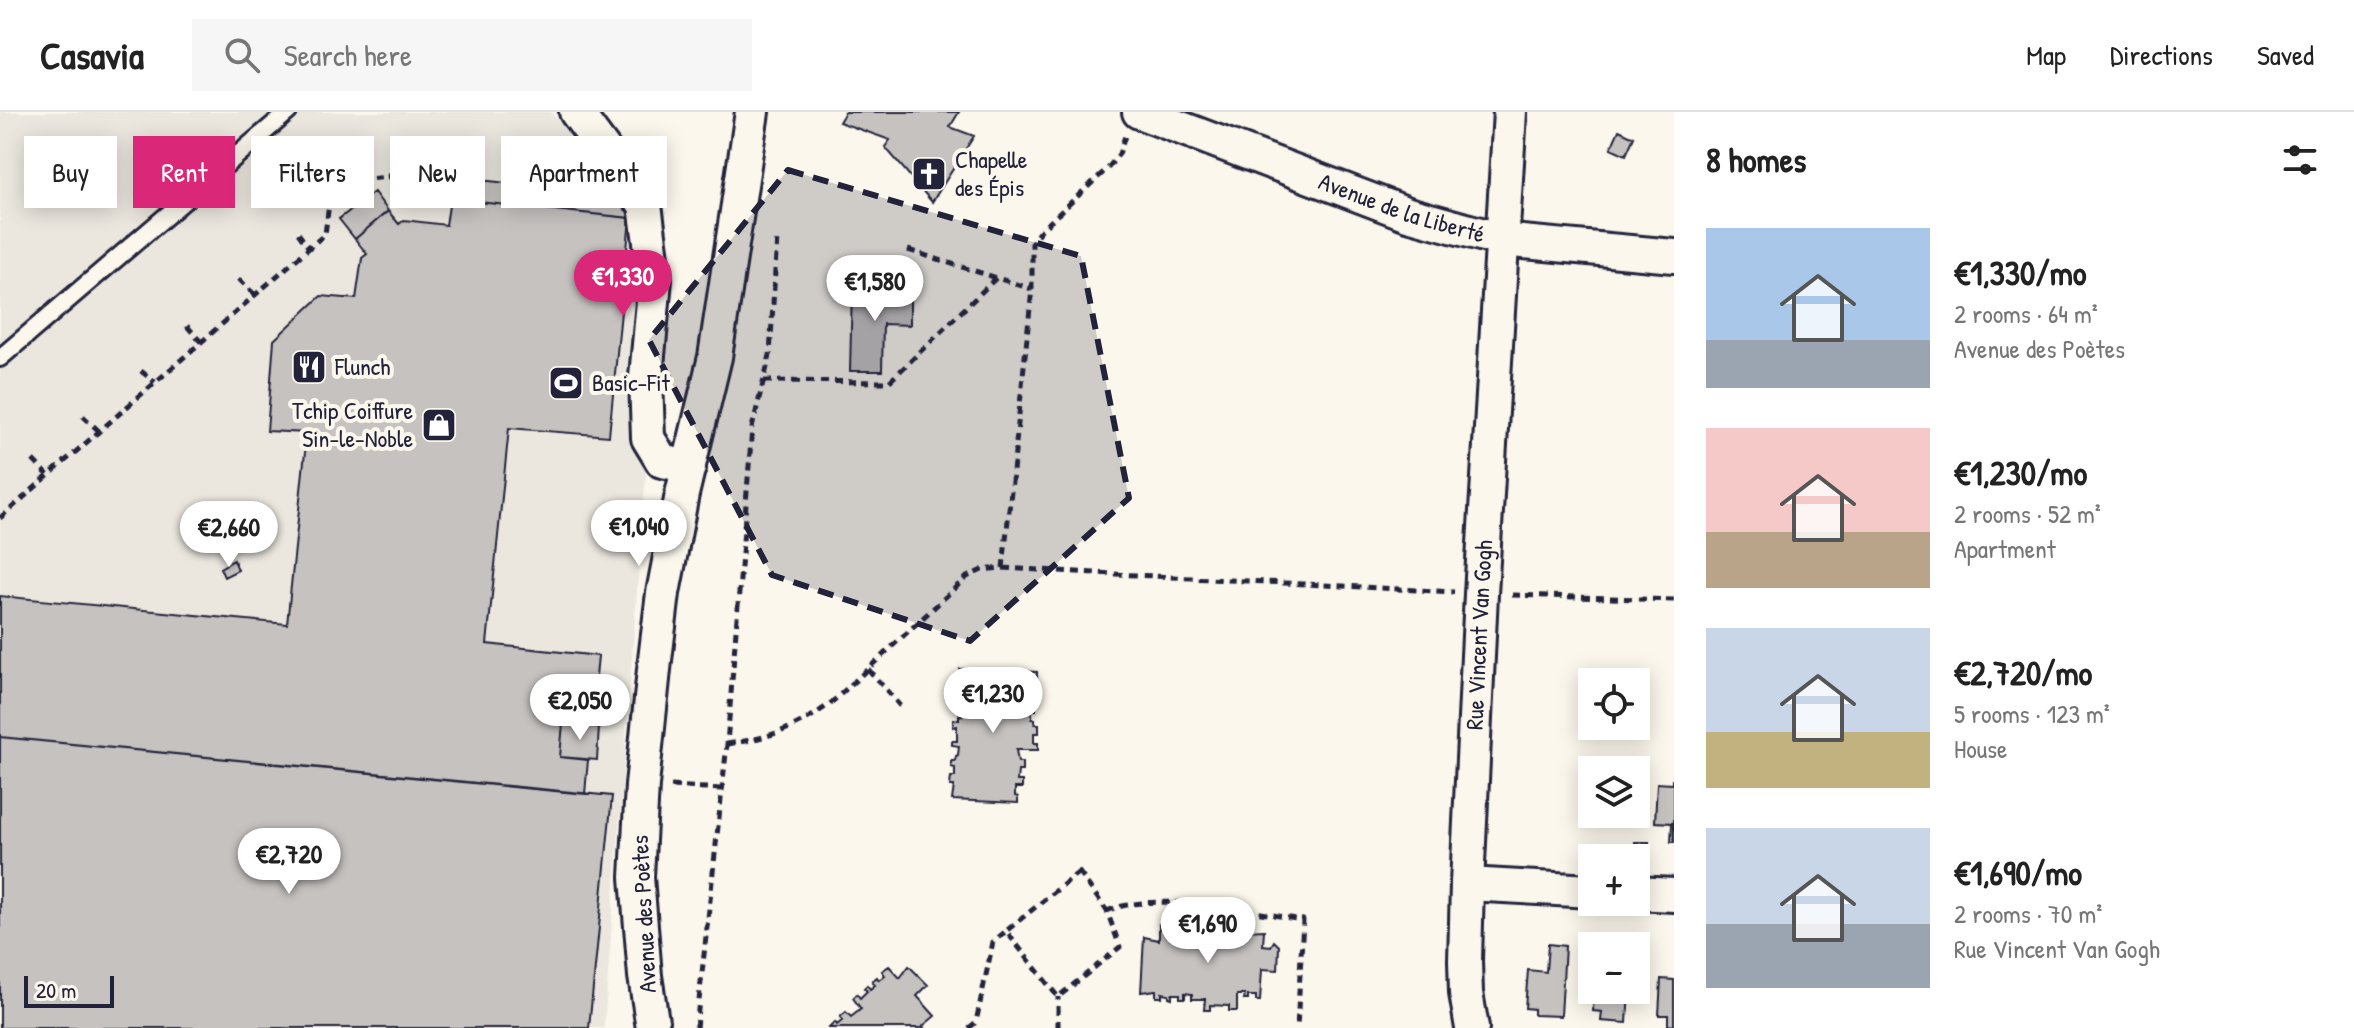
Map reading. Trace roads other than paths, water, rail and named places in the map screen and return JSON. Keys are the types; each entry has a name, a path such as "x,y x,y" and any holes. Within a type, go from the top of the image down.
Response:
{"street":[{"path":"576,112 645,205 655,280 646,377 648,438 662,461 689,467"},
{"name":"Avenue des Poètes","path":"653,1028 645,976 637,877 642,785 663,593 715,357 752,112"},
{"path":"1502,240 1510,112"},
{"name":"Avenue de la Liberté","path":"1134,119 1408,214 1502,240 1674,256"},
{"name":"Rue Vincent Van Gogh","path":"1472,1028 1466,993 1467,884 1502,240"},
{"path":"1467,884 1578,890"},
{"path":"1650,894 1674,895"}],"lane":[{"path":"0,358 281,114"}],"place":[{"name":"Chapelle des Épis","path":"929,174"},
{"name":"Flunch","path":"309,367"},
{"name":"Basic-Fit","path":"566,383"},
{"name":"Tchip Coiffure Sin-le-Noble","path":"439,425"}]}
